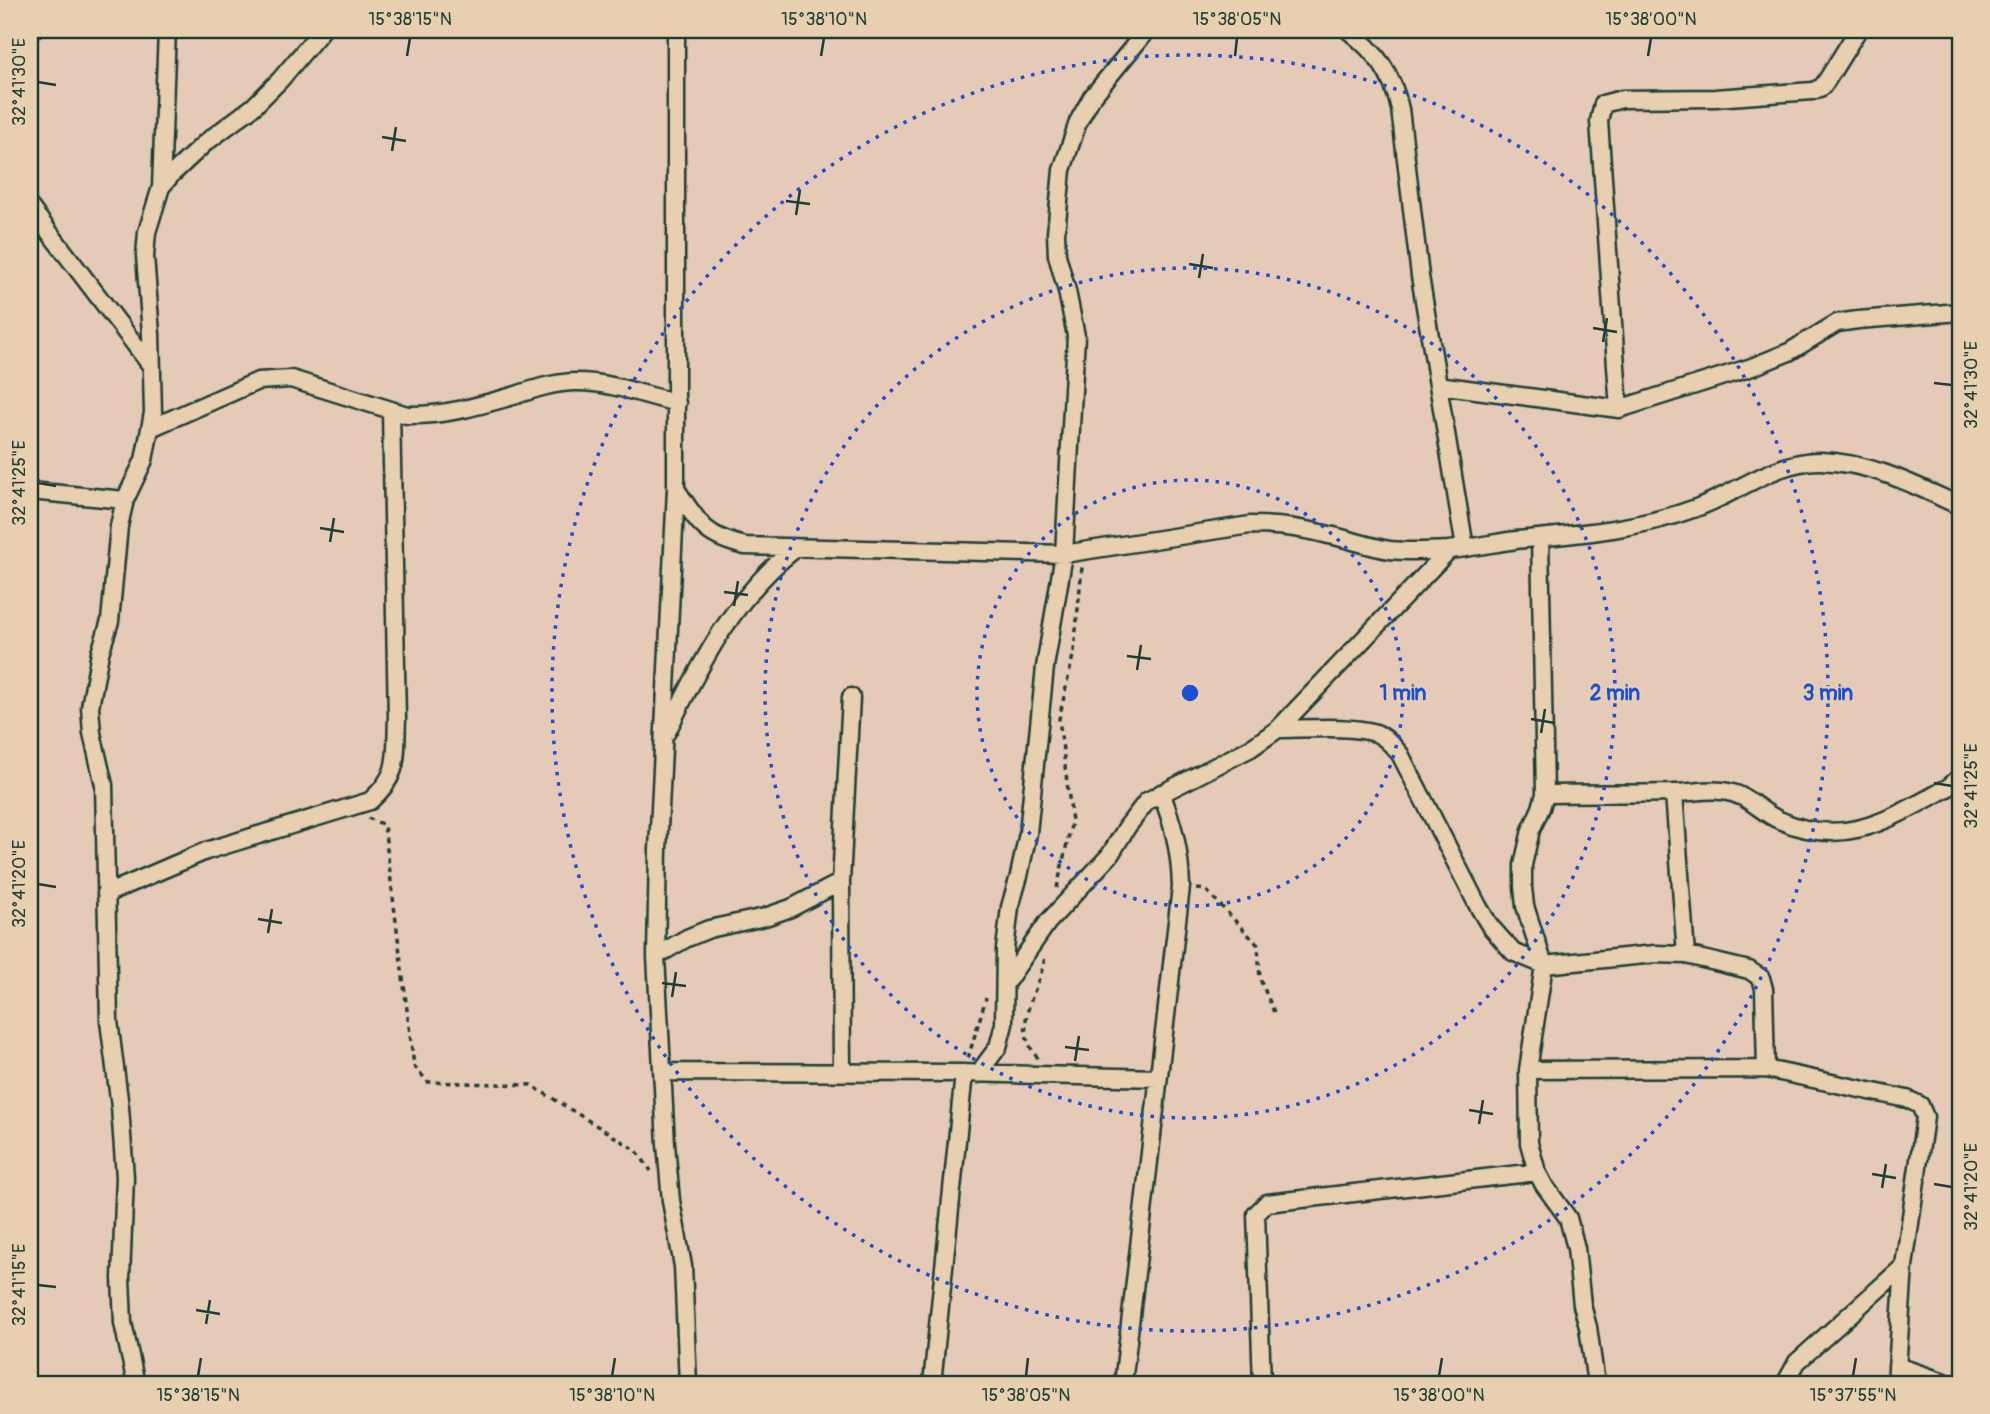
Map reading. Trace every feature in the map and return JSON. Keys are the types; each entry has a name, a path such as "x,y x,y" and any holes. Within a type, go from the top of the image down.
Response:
{"street":[{"path":"136,1384 123,1323 121,1278 125,1177 116,1064 109,1021 104,785 92,733 90,707 100,653 110,621 117,545 125,500 144,460 153,413 145,256 147,232 161,187 167,30"},
{"path":"161,187 205,143 253,107 322,30"},
{"path":"677,30 676,489 663,741 656,956 671,1201 683,1266 688,1384"},
{"path":"932,1384 971,1074 998,1047 1004,1024 1005,950 1010,907 1028,833 1045,667 1064,554 1076,336 1068,291 1057,255 1056,233 1062,170 1078,122 1092,97 1147,30"},
{"path":"1348,30 1364,42 1385,68 1395,86 1400,109 1420,276 1438,385 1457,549"},
{"path":"1619,409 1599,121 1603,104 1622,99 1715,98 1813,91 1822,87 1858,30"},
{"path":"30,207 152,366"},
{"path":"1438,385 1619,409 1752,367 1789,352 1837,324 1960,312"},
{"path":"151,428 258,381 273,379 291,379 407,415 466,409 553,384 575,382 597,383 677,403"},
{"path":"106,894 206,851 370,801 385,788 395,768 397,719 391,411"},
{"path":"676,489 702,527 745,546 1064,554 1250,525 1291,527 1390,550 1457,549 1604,532 1694,509 1751,481 1800,463 1810,462 1858,465 1888,473 1960,506"},
{"path":"30,491 125,500"},
{"path":"1540,538 1545,794 1531,830 1523,865 1522,887 1544,965 1528,1070 1529,1143 1537,1172 1568,1218 1576,1248 1582,1305 1596,1384"},
{"path":"663,741 689,688 746,598 762,576 796,548"},
{"path":"1005,984 1048,922 1110,855 1147,801 1251,748 1278,729 1457,549"},
{"path":"842,1073 841,882 851,696"},
{"path":"1278,729 1355,730 1377,733 1389,741 1400,754 1478,906 1490,926 1513,952 1544,965 1655,954 1686,955 1749,970 1761,978 1764,989 1766,1069"},
{"path":"1545,794 1718,790 1736,793 1753,801 1775,818 1804,830 1837,832 1865,829 1950,787 1960,777"},
{"path":"1122,1384 1181,887 1180,855 1173,822 1161,793"},
{"path":"1674,793 1686,955"},
{"path":"656,956 709,929 765,917 791,908 841,882"},
{"path":"1528,1070 1766,1069 1907,1099 1920,1105 1925,1117 1904,1266 1896,1384"},
{"path":"662,1072 1158,1078"},
{"path":"1262,1384 1256,1214 1267,1202 1537,1172"},
{"path":"1785,1384 1797,1362 1904,1266"},
{"path":"1897,1366 1950,1384"}],"path":[{"path":"360,815 384,825 414,1066 428,1082 531,1085 636,1150 656,1178"},
{"path":"1181,887 1206,891 1258,944 1260,979 1275,1012"}]}
